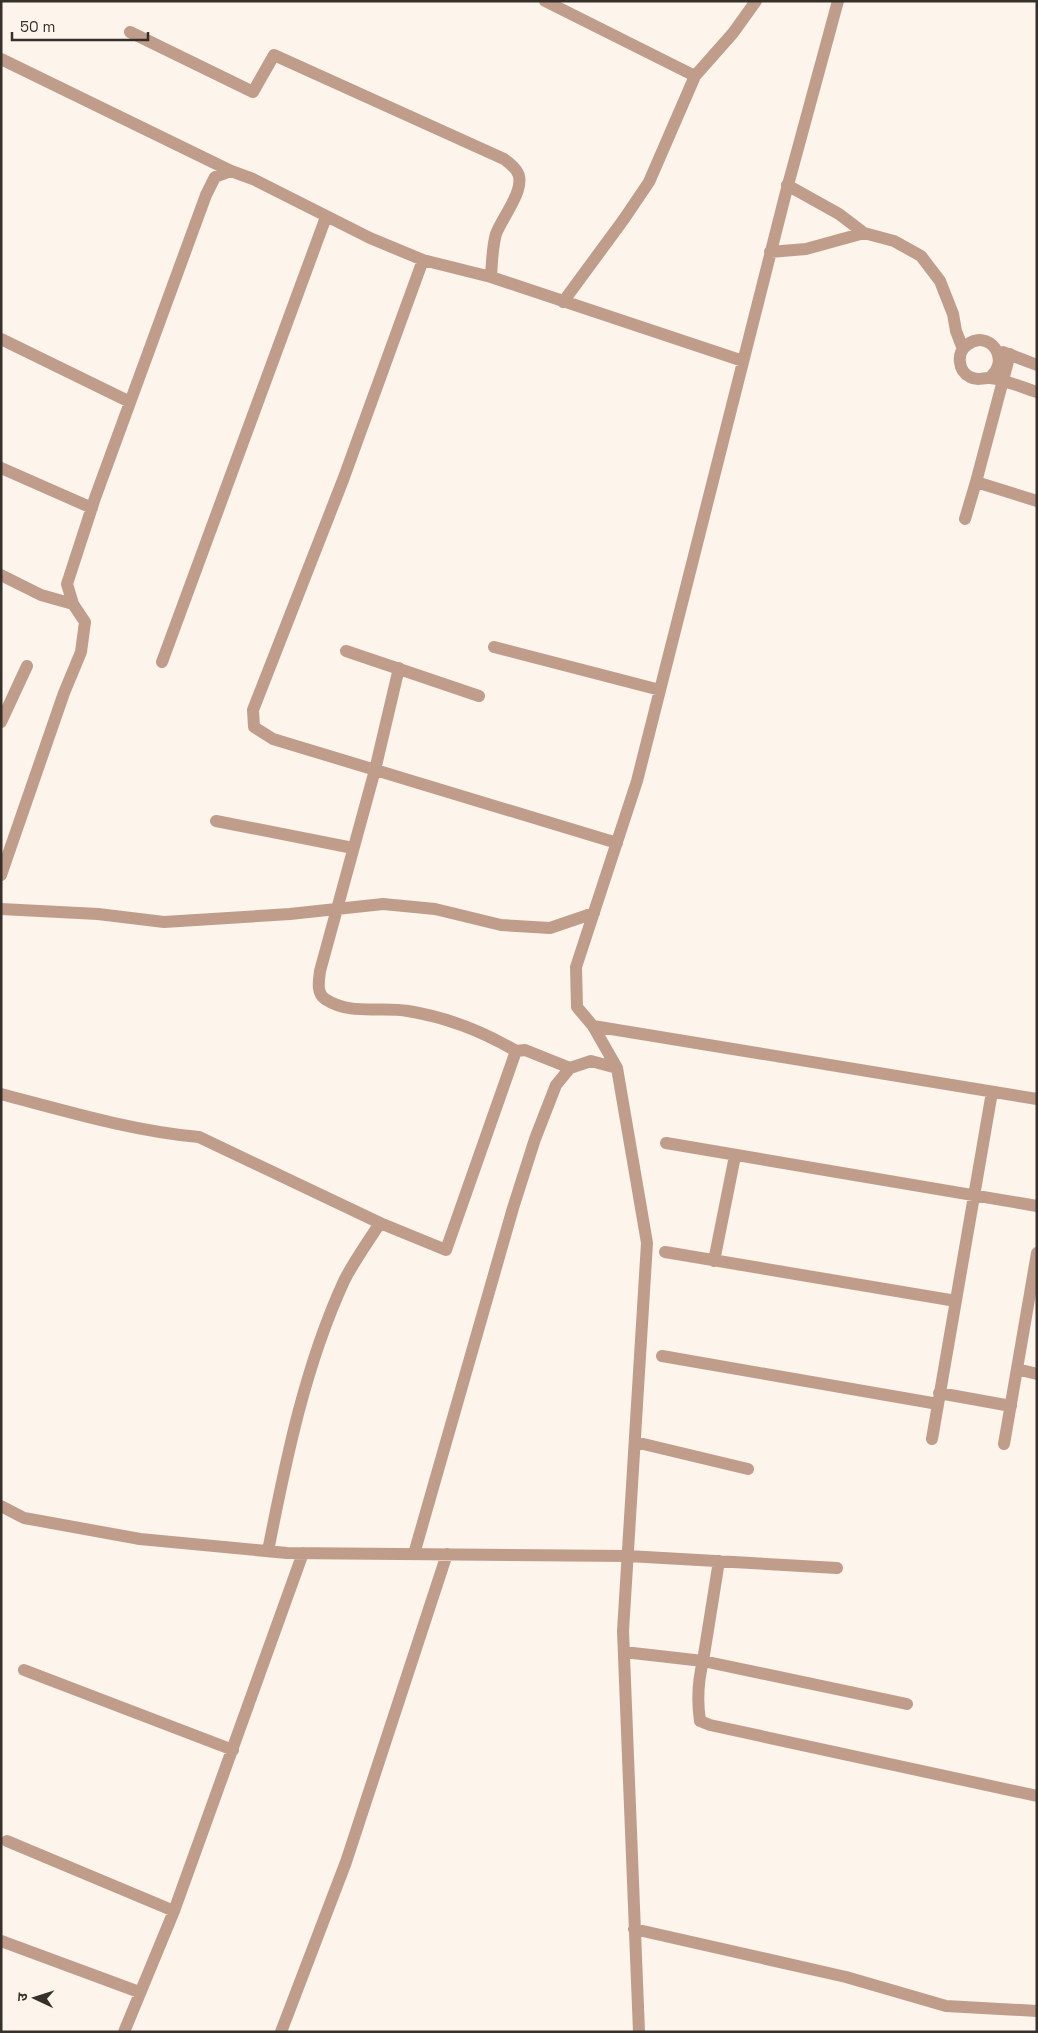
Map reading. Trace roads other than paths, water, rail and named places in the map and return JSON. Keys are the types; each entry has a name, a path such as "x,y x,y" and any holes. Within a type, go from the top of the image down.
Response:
{"street":[{"path":"545,1 696,76"},
{"path":"563,302 649,182 696,76 756,1"},
{"path":"639,2032 623,1630 647,1243 617,1068 593,1026 577,1007 576,967 637,781 770,252 836,2"},
{"path":"130,32 254,92 274,55 504,160 517,170 520,180 516,195 504,215 496,235 491,277"},
{"path":"1,60 231,171 253,179 370,238 423,260 491,277 743,361"},
{"path":"1,875 64,693 81,652 85,622 73,604 67,584 92,508 206,194 215,177 231,171"},
{"path":"788,186 832,210 864,233 894,241 921,256 940,281 953,314 956,331 963,349 960,362 965,374 976,380 989,378 1037,392"},
{"path":"162,662 326,216"},
{"path":"770,252 806,249 864,233"},
{"path":"423,260 343,480 253,710 254,727 273,739 617,842"},
{"path":"1,339 130,402"},
{"path":"963,349 973,341 986,341 996,349 1037,364"},
{"path":"989,378 998,368 999,362 996,349"},
{"path":"965,518 1010,354"},
{"path":"1,468 92,508"},
{"path":"976,482 1037,501"},
{"path":"1,575 41,595 73,604"},
{"path":"494,647 660,690"},
{"path":"346,651 479,696"},
{"path":"1,722 27,666"},
{"path":"399,668 375,770 320,971 318,988 324,998 344,1007 360,1011 380,1009 408,1011 452,1022 497,1040 516,1051 525,1050 570,1068"},
{"path":"216,821 353,848"},
{"path":"1,909 98,914 164,922 392,905 435,909 501,925 550,928 594,913"},
{"path":"593,1026 1037,1099"},
{"path":"1,1094 98,1120 169,1135 199,1137 380,1223 446,1250 516,1051"},
{"path":"414,1554 513,1208 535,1139 556,1085 570,1068 591,1061 617,1068"},
{"path":"932,1439 992,1092"},
{"path":"666,1143 1037,1206"},
{"path":"714,1261 735,1156"},
{"path":"268,1551 288,1449 311,1366 345,1280 380,1223"},
{"path":"665,1252 956,1301"},
{"path":"1004,1444 1017,1369 1033,1297 1037,1253"},
{"path":"662,1356 939,1399 1011,1406"},
{"path":"1017,1369 1037,1374"},
{"path":"635,1442 748,1469"},
{"path":"1,1506 24,1518 140,1539 268,1551 303,1553 628,1556 838,1568"},
{"path":"124,2032 174,1911 303,1553"},
{"path":"281,2032 346,1862 447,1554"},
{"path":"718,1561 700,1673 698,1705 700,1721 1037,1796"},
{"path":"624,1652 703,1661 907,1704"},
{"path":"24,1670 233,1750"},
{"path":"7,1841 174,1911"},
{"path":"634,1928 846,1977 946,2006 1037,2011"},
{"path":"1,1940 139,1992"}]}
